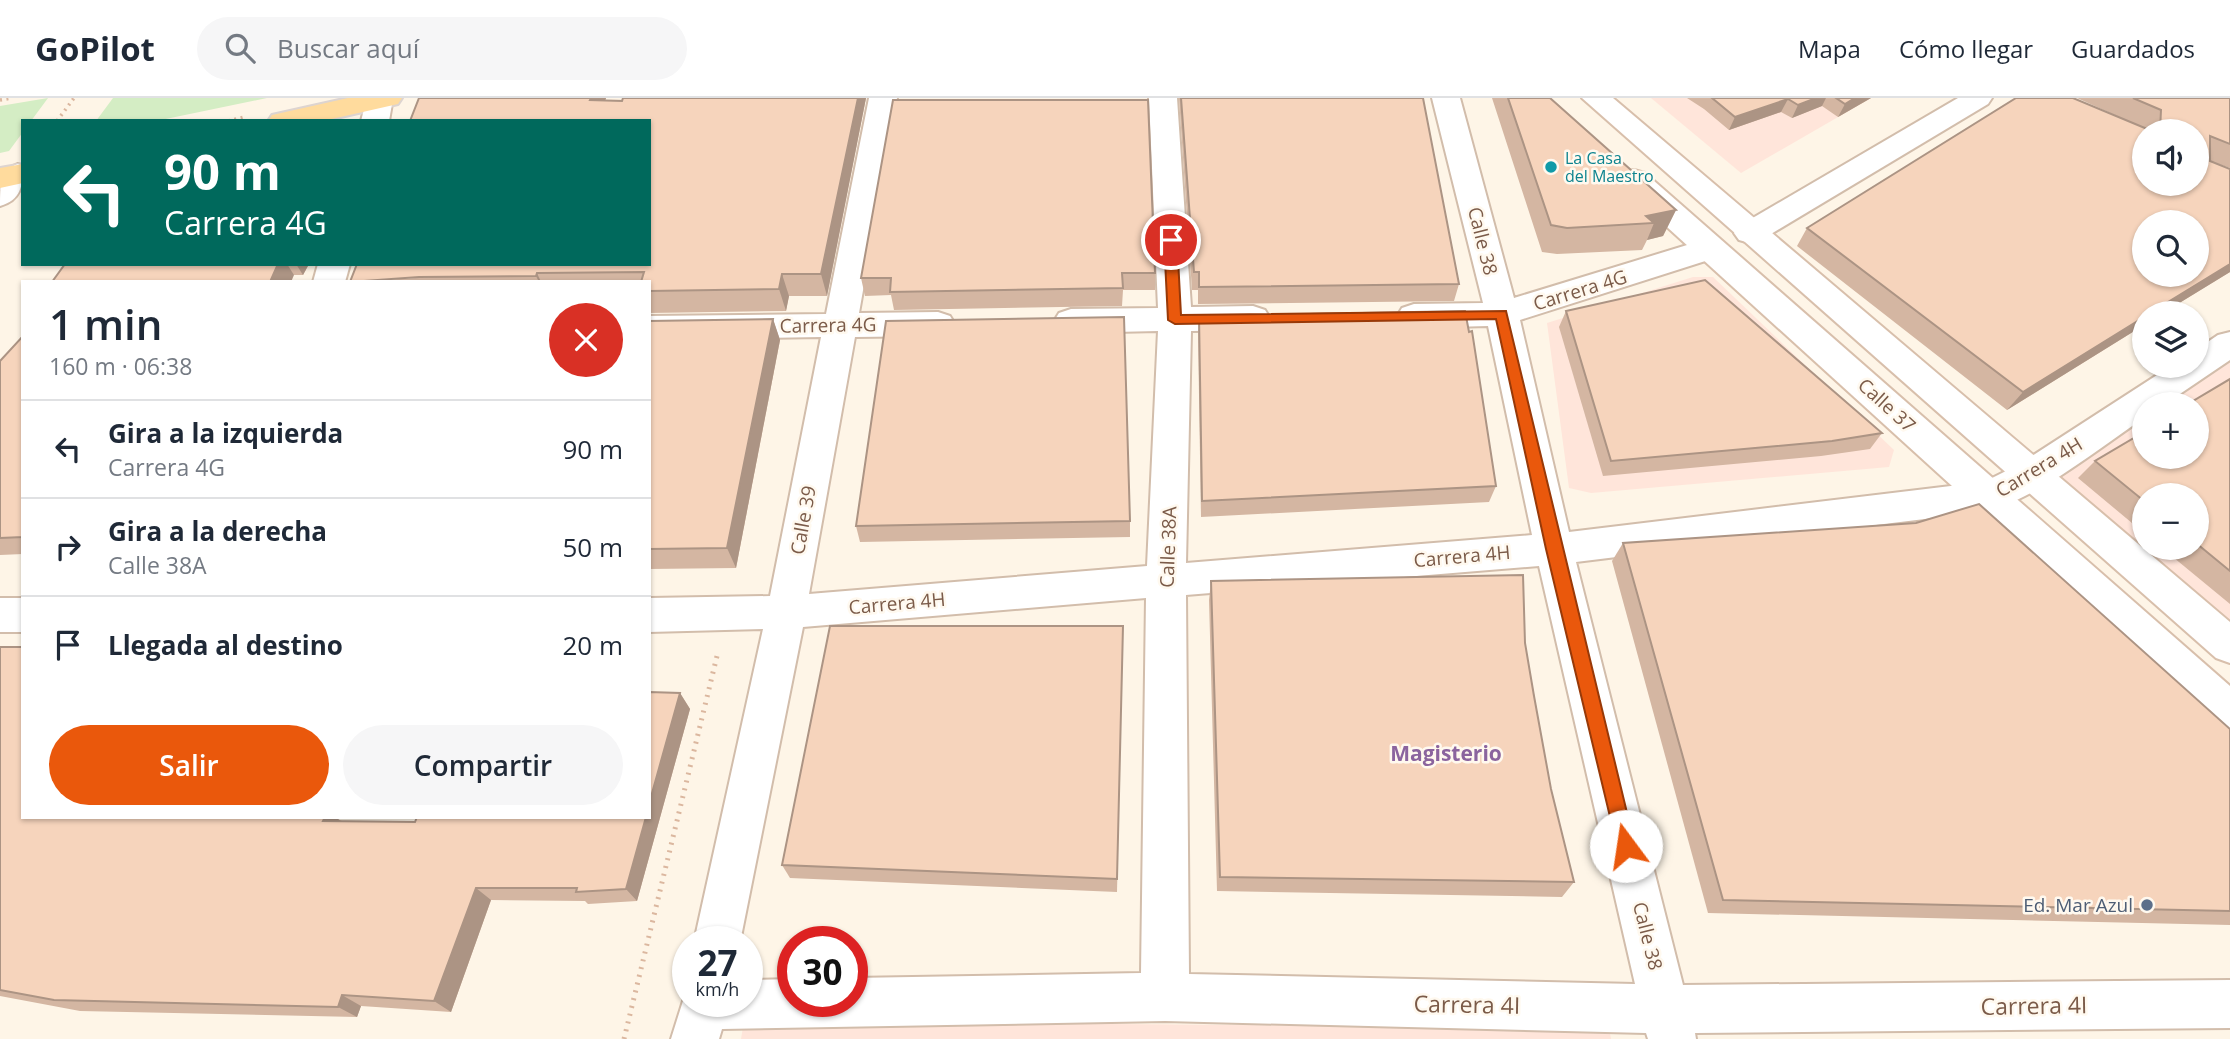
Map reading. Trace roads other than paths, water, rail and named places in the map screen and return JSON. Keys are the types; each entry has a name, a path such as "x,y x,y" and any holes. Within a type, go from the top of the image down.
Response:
{"main road":[{"path":"295,119 381,106"}],"street":[{"name":"Calle 38","path":"1446,98 1502,314 1554,549 1669,1024"},
{"name":"Calle 37","path":"1596,98 2230,646"},
{"path":"1750,233 1978,98"},
{"name":"Calle 39","path":"720,926 786,612 838,325 891,103"},
{"name":"Calle 38A","path":"1155,103 1175,320 1166,581 1165,997"},
{"name":"Calle 37","path":"1613,160 2230,712"},
{"name":"Carrera 4G","path":"1379,316 1502,314 1710,249"},
{"path":"1040,322 1284,318"},
{"name":"Carrera 4G","path":"651,328 973,323"},
{"name":"Carrera 4H","path":"651,615 786,612 1554,549 1990,496 2031,475 2230,344"},
{"path":"0,615 21,615"},
{"name":"Carrera 4I","path":"763,1013 1165,997 1669,1024 2230,1004"}],"place":[{"name":"La Casa del Maestro","path":"1551,167"},
{"name":"Ed. Mar Azul","path":"2147,905"}],"district":[{"name":"Magisterio","path":"1446,753"}]}
